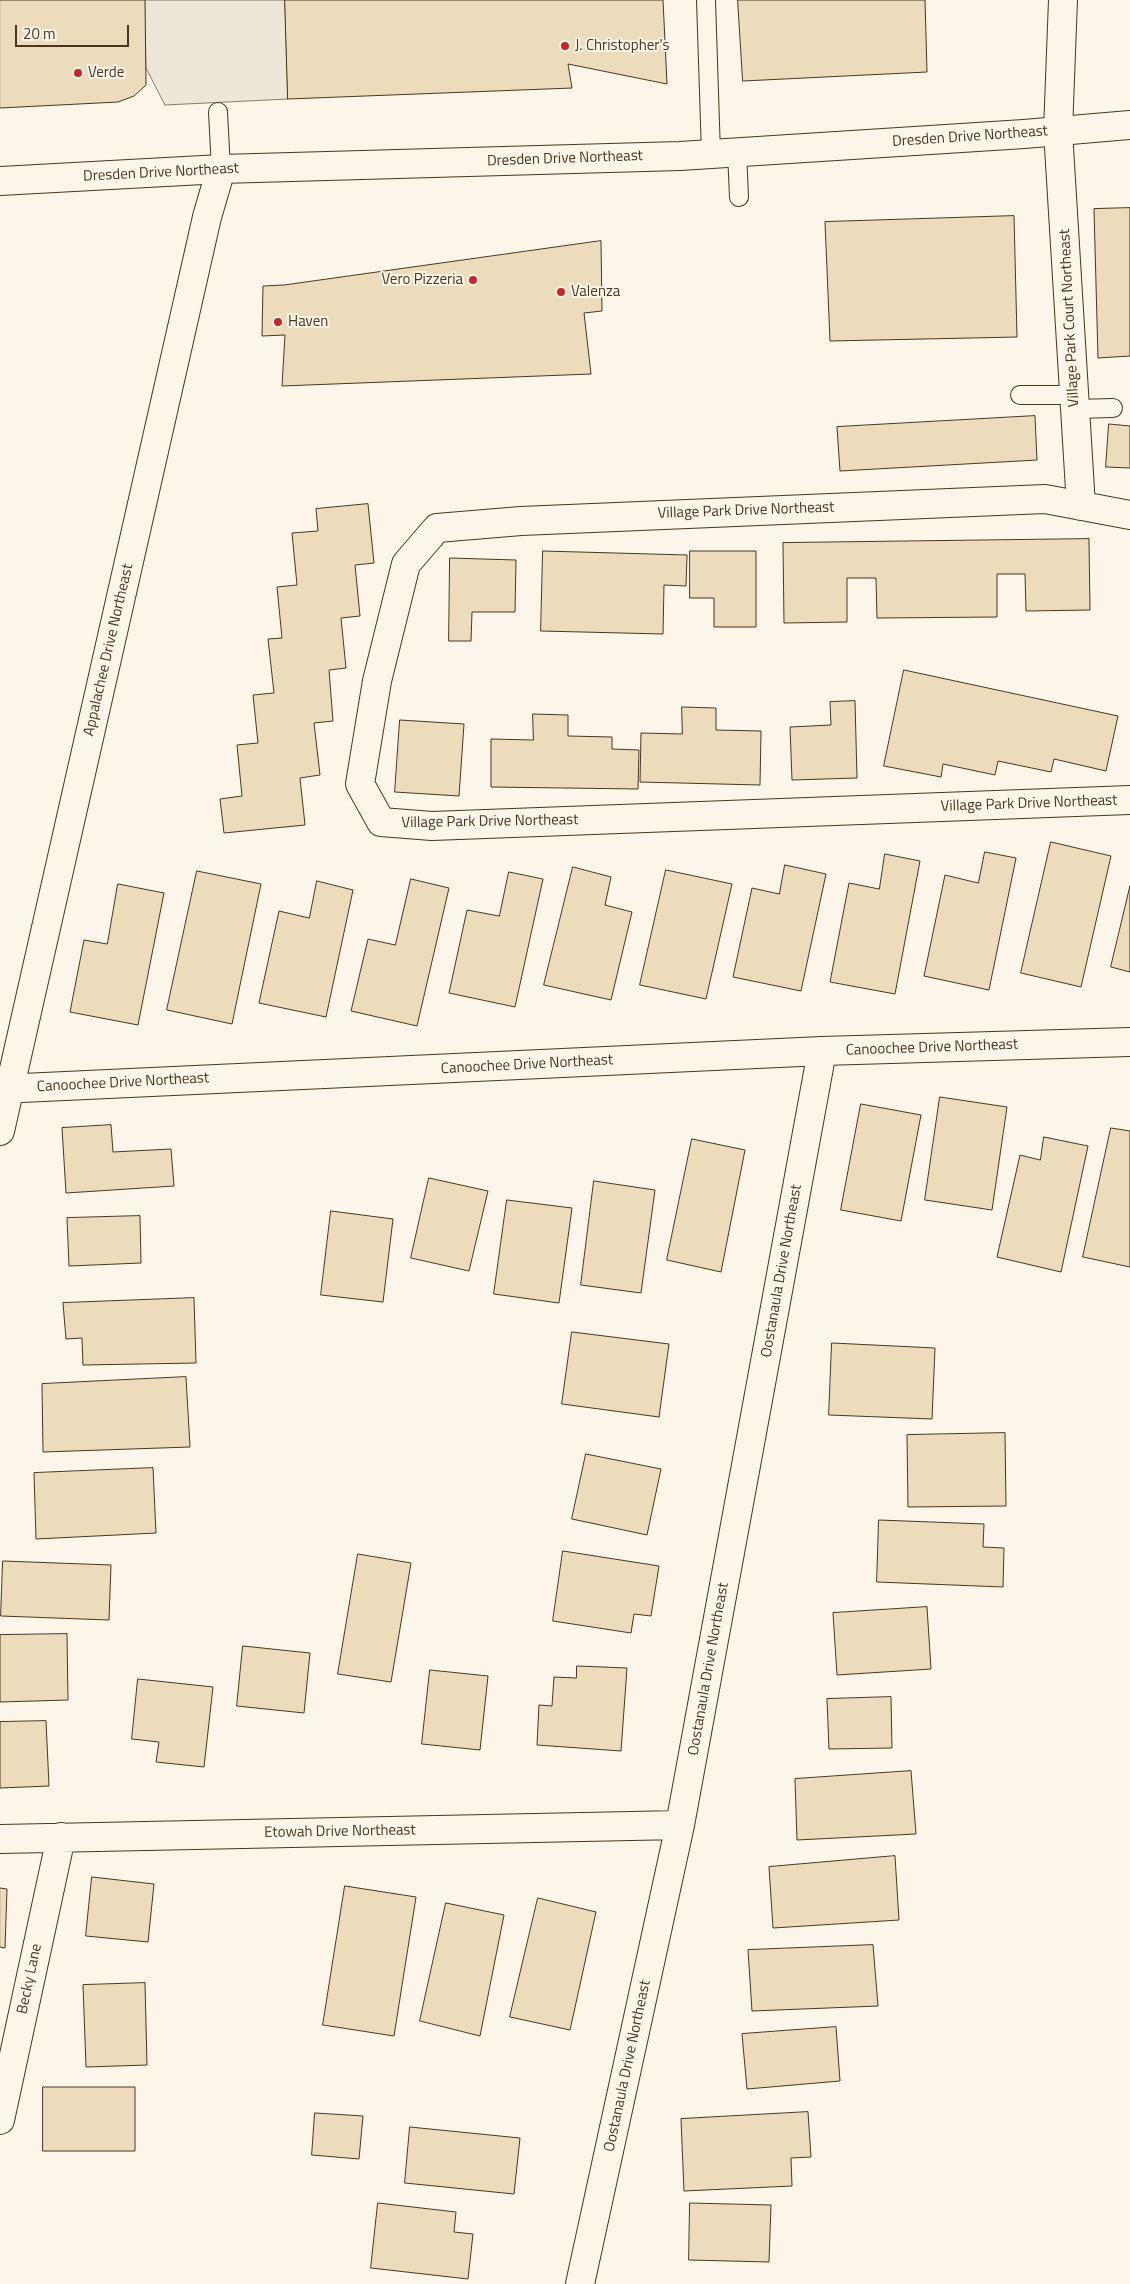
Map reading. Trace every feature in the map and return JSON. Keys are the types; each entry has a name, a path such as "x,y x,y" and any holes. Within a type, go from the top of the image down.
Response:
{"street":[{"name":"Village Park Court Northeast","path":"1063,0 1058,131 1081,506"},
{"name":"Dresden Drive Northeast","path":"0,181 221,169 724,153 1130,125"},
{"name":"Appalachee Drive Northeast","path":"0,1131 5,1089 207,217 221,169"},
{"name":"Village Park Drive Northeast","path":"1130,516 1045,498 531,520 436,528 406,564 377,681 360,784 381,822 432,826 1130,800"},
{"name":"Canoochee Drive Northeast","path":"5,1089 822,1051 1130,1042"},
{"name":"Oostanaula Drive Northeast","path":"580,2284 680,1825 822,1051"},
{"name":"Etowah Drive Northeast","path":"0,1839 680,1825"},
{"name":"Becky Lane","path":"0,2120 61,1837"}],"lane":[{"path":"706,0 724,153 739,197"},
{"path":"218,112 221,169"},
{"path":"1020,395 1113,408"}],"shaded area":[{"path":"145,0 285,0 288,99 165,105 146,68"}],"building":[{"path":"0,0 145,0 146,85 134,96 118,102 0,108"},
{"path":"285,0 663,0 667,84 568,64 572,88 288,99"},
{"path":"738,0 925,0 927,72 743,81"},
{"path":"1130,208 1130,356 1098,358 1094,209"},
{"path":"1014,216 1017,337 830,341 825,222"},
{"path":"601,241 602,311 584,313 591,374 282,386 285,335 262,336 263,286 284,285"},
{"path":"1035,416 1037,460 840,471 837,427"},
{"path":"1109,424 1130,426 1130,468 1106,467"},
{"path":"368,504 374,563 355,565 360,616 341,618 346,668 329,670 333,721 314,723 320,775 300,778 305,825 224,833 220,799 242,796 237,745 258,743 253,695 274,693 268,639 282,638 277,587 297,585 292,533 318,531 316,509"},
{"path":"1089,539 1090,610 1026,611 1025,574 997,574 997,617 877,618 876,578 847,578 847,622 784,623 783,543"},
{"path":"543,551 687,555 686,586 664,585 663,634 541,631"},
{"path":"690,551 756,551 756,627 714,627 714,598 690,598"},
{"path":"450,558 516,560 515,612 472,612 471,641 449,641"},
{"path":"904,670 1118,716 1106,771 1054,759 1051,772 998,761 995,775 943,764 941,777 884,766"},
{"path":"855,701 857,778 792,780 790,727 831,725 830,702"},
{"path":"682,707 716,708 716,730 761,731 760,785 640,782 641,733 682,734"},
{"path":"533,714 568,715 568,736 612,737 612,749 639,750 638,789 491,787 491,739 533,740"},
{"path":"400,720 464,724 459,796 395,792"},
{"path":"1051,842 1111,856 1081,987 1021,973"},
{"path":"985,852 1016,858 989,990 924,976 945,875 978,883"},
{"path":"885,854 920,861 895,994 830,982 849,883 879,889"},
{"path":"785,865 826,874 801,991 733,977 752,888 779,894"},
{"path":"573,867 611,877 605,905 632,912 611,1000 544,985"},
{"path":"666,870 732,884 706,999 640,985"},
{"path":"197,871 261,884 232,1024 167,1010"},
{"path":"509,872 543,879 515,1007 449,993 467,910 499,916"},
{"path":"411,879 449,888 417,1026 351,1011 368,939 395,945"},
{"path":"317,881 353,890 326,1017 259,1003 279,911 309,918"},
{"path":"118,884 164,893 138,1025 70,1012 84,940 107,944"},
{"path":"1130,886 1130,972 1111,967"},
{"path":"940,1097 1007,1107 992,1210 925,1200"},
{"path":"861,1104 921,1115 901,1221 841,1210"},
{"path":"111,1125 113,1152 171,1149 174,1186 66,1193 62,1128"},
{"path":"1111,1128 1130,1131 1130,1267 1083,1257"},
{"path":"1044,1137 1088,1146 1061,1272 997,1257 1020,1155 1040,1160"},
{"path":"692,1139 745,1150 721,1272 667,1260"},
{"path":"429,1178 488,1191 469,1271 411,1258"},
{"path":"594,1181 655,1190 641,1293 581,1285"},
{"path":"507,1200 572,1208 559,1303 494,1294"},
{"path":"331,1211 393,1219 383,1302 321,1295"},
{"path":"140,1216 141,1263 69,1266 67,1218"},
{"path":"194,1298 196,1363 83,1365 82,1338 66,1339 63,1303"},
{"path":"572,1332 669,1344 659,1417 562,1404"},
{"path":"832,1343 935,1348 932,1419 829,1415"},
{"path":"186,1377 190,1447 43,1452 42,1384"},
{"path":"1005,1433 1006,1506 908,1507 907,1435"},
{"path":"586,1454 661,1469 647,1535 572,1519"},
{"path":"153,1468 156,1533 36,1539 34,1473"},
{"path":"879,1520 984,1524 983,1547 1004,1548 1003,1587 877,1582"},
{"path":"563,1551 659,1566 651,1616 634,1614 631,1633 553,1621"},
{"path":"358,1554 411,1563 391,1682 338,1674"},
{"path":"3,1561 111,1565 109,1620 1,1616"},
{"path":"927,1607 931,1669 837,1675 833,1613"},
{"path":"67,1634 68,1700 0,1702 0,1635"},
{"path":"243,1646 310,1653 304,1713 237,1706"},
{"path":"577,1666 627,1668 621,1751 537,1745 539,1705 552,1706 554,1677 576,1678"},
{"path":"430,1670 488,1676 480,1750 422,1744"},
{"path":"138,1679 213,1687 204,1767 156,1762 159,1742 132,1739"},
{"path":"891,1697 892,1748 829,1749 827,1699"},
{"path":"46,1721 49,1786 0,1788 0,1722"},
{"path":"911,1771 916,1834 797,1840 795,1779"},
{"path":"895,1856 899,1920 773,1928 769,1867"},
{"path":"92,1877 154,1884 148,1942 86,1936"},
{"path":"345,1886 416,1897 394,2036 323,2025"},
{"path":"0,1888 7,1889 5,1948 0,1947"},
{"path":"538,1898 596,1912 570,2030 510,2017"},
{"path":"446,1903 504,1915 480,2036 420,2021"},
{"path":"873,1945 878,2006 752,2011 748,1950"},
{"path":"145,1983 147,2065 86,2067 83,1985"},
{"path":"836,2027 840,2081 747,2089 742,2034"},
{"path":"43,2087 135,2087 135,2151 43,2151"},
{"path":"808,2112 811,2157 791,2158 792,2186 684,2191 681,2119"},
{"path":"315,2113 363,2116 359,2159 312,2155"},
{"path":"410,2127 520,2138 514,2194 405,2183"},
{"path":"378,2203 456,2212 454,2232 473,2234 468,2279 371,2268"},
{"path":"690,2203 771,2205 769,2262 689,2260"}],"place":[{"name":"J. Christopher's","path":"565,46"},
{"name":"Verde","path":"78,73"},
{"name":"Vero Pizzeria","path":"473,280"},
{"name":"Valenza","path":"561,292"},
{"name":"Haven","path":"278,322"}]}
